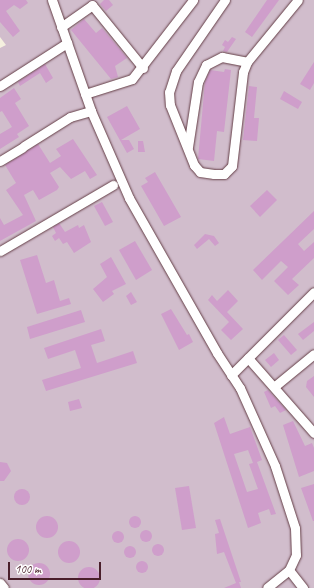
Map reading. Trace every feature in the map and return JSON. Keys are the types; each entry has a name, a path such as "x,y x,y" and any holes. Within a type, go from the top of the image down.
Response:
{"street":[{"path":"52,0 91,111 129,198 231,375 240,388 275,466 295,528 296,555 289,570 267,588"},
{"path":"85,94 132,79 143,68 192,0"},
{"path":"225,0 171,81 170,105 200,172 224,174 232,166 243,72 247,62 298,0"},
{"path":"61,27 92,5 143,68"},
{"path":"0,86 67,43"},
{"path":"188,148 198,82 206,65 222,57 247,62"},
{"path":"0,161 70,117 91,111"},
{"path":"0,251 113,185"},
{"path":"231,375 314,292"},
{"path":"275,386 314,354"},
{"path":"248,358 311,423 314,433"},
{"path":"289,570 303,588"},
{"path":"0,583 4,588"}],"shaded area":[{"path":"0,0 314,0 314,588 0,588 0,48 6,45 0,37"}],"building":[{"path":"0,0 26,0 28,3 20,9 14,5 6,11 20,31 13,37 0,22"},
{"path":"104,0 109,0 113,5 106,11 100,4"},
{"path":"267,0 279,0 252,37 245,32"},
{"path":"84,19 96,33 102,28 127,58 115,66 118,77 111,79 71,30"},
{"path":"232,37 236,39 227,52 223,51 225,47 222,45 225,40 228,42"},
{"path":"314,62 314,83 310,90 300,84"},
{"path":"45,64 53,78 46,83 40,73 20,86 18,82"},
{"path":"225,69 231,70 224,132 217,131 214,161 198,159 205,82 210,70 224,72"},
{"path":"249,86 257,87 254,118 259,118 257,141 243,140"},
{"path":"14,88 21,99 15,103 29,126 17,134 19,137 0,149 0,134 12,127 2,111 0,112 0,98"},
{"path":"284,91 302,102 298,109 280,99"},
{"path":"127,106 140,129 121,140 129,140 134,149 127,153 107,117"},
{"path":"73,139 97,175 90,179 85,171 71,179 60,167 50,173 59,187 57,190 39,200 33,190 24,195 36,221 0,241 0,218 4,225 23,215 6,190 16,183 5,165 38,144 50,163 61,156 56,149"},
{"path":"138,141 143,141 145,152 138,152"},
{"path":"155,172 181,217 164,226 141,186 148,182 145,178"},
{"path":"267,190 277,200 260,217 250,206"},
{"path":"102,202 113,222 105,226 94,206"},
{"path":"314,211 314,229 298,244 304,251 314,242 314,258 292,279 299,285 288,295 274,281 288,267 281,261 262,280 253,270"},
{"path":"59,223 65,232 78,225 79,228 84,225 91,242 74,253 67,242 63,244 59,238 55,241 52,236 56,233 53,227"},
{"path":"205,234 214,236 219,243 215,246 209,239 197,249 194,245"},
{"path":"135,241 152,270 136,280 119,250"},
{"path":"37,255 46,283 54,280 60,301 69,298 71,304 37,314 20,260"},
{"path":"111,257 126,284 112,291 114,294 103,302 93,289 107,277 100,264"},
{"path":"228,290 238,301 227,312 243,329 231,340 221,330 229,322 208,300 212,295 217,301"},
{"path":"131,292 137,302 131,305 126,296"},
{"path":"171,309 193,342 179,350 161,314"},
{"path":"81,310 85,322 30,339 27,327"},
{"path":"314,322 314,331 303,340 298,334"},
{"path":"101,329 105,341 91,345 97,363 133,351 137,363 46,391 42,380 81,368 75,350 48,359 44,348"},
{"path":"284,335 297,350 291,355 278,340"},
{"path":"274,353 279,360 271,367 265,360"},
{"path":"314,376 314,397 306,387 307,381"},
{"path":"268,390 286,410 280,413 275,406 271,408 264,392"},
{"path":"79,399 82,408 70,411 68,402"},
{"path":"224,417 230,434 250,427 262,460 257,462 276,514 271,515 269,509 258,513 261,523 248,528 214,423","holes":["248,450 253,463 249,464 258,489 247,492 234,454"]},
{"path":"293,421 305,446 312,443 314,448 314,471 299,477 283,425"},
{"path":"0,462 7,463 11,471 4,481 0,481"},
{"path":"314,484 314,521 313,521 301,488"},
{"path":"189,486 196,528 182,530 175,488"},
{"path":"22,489 28,491 30,497 28,503 22,505 16,503 14,497 16,491"},
{"path":"47,516 55,519 58,527 55,535 47,538 39,535 36,527 39,519"},
{"path":"133,516 137,516 141,522 137,528 133,528 129,524 129,520"},
{"path":"220,519 241,582 239,582 241,588 224,588 236,583 224,552 217,554 215,534 219,533 215,520"},
{"path":"144,530 148,530 152,536 148,542 144,542 140,538 140,534"},
{"path":"116,531 120,531 124,537 120,543 116,543 112,539 112,535"},
{"path":"18,539 26,542 29,550 26,558 18,561 10,558 7,550 10,542"},
{"path":"69,541 77,544 80,552 77,560 69,563 61,560 58,552 61,544"},
{"path":"156,544 160,544 164,550 160,556 156,556 152,552 152,548"},
{"path":"128,546 132,546 136,552 132,558 128,558 124,554 124,550"},
{"path":"140,561 144,561 148,567 144,573 140,573 136,569 136,565"},
{"path":"39,563 47,566 50,574 47,582 39,585 31,582 28,574 31,566"},
{"path":"89,567 97,570 100,578 97,586 89,589 81,586 78,578 81,570"}]}
